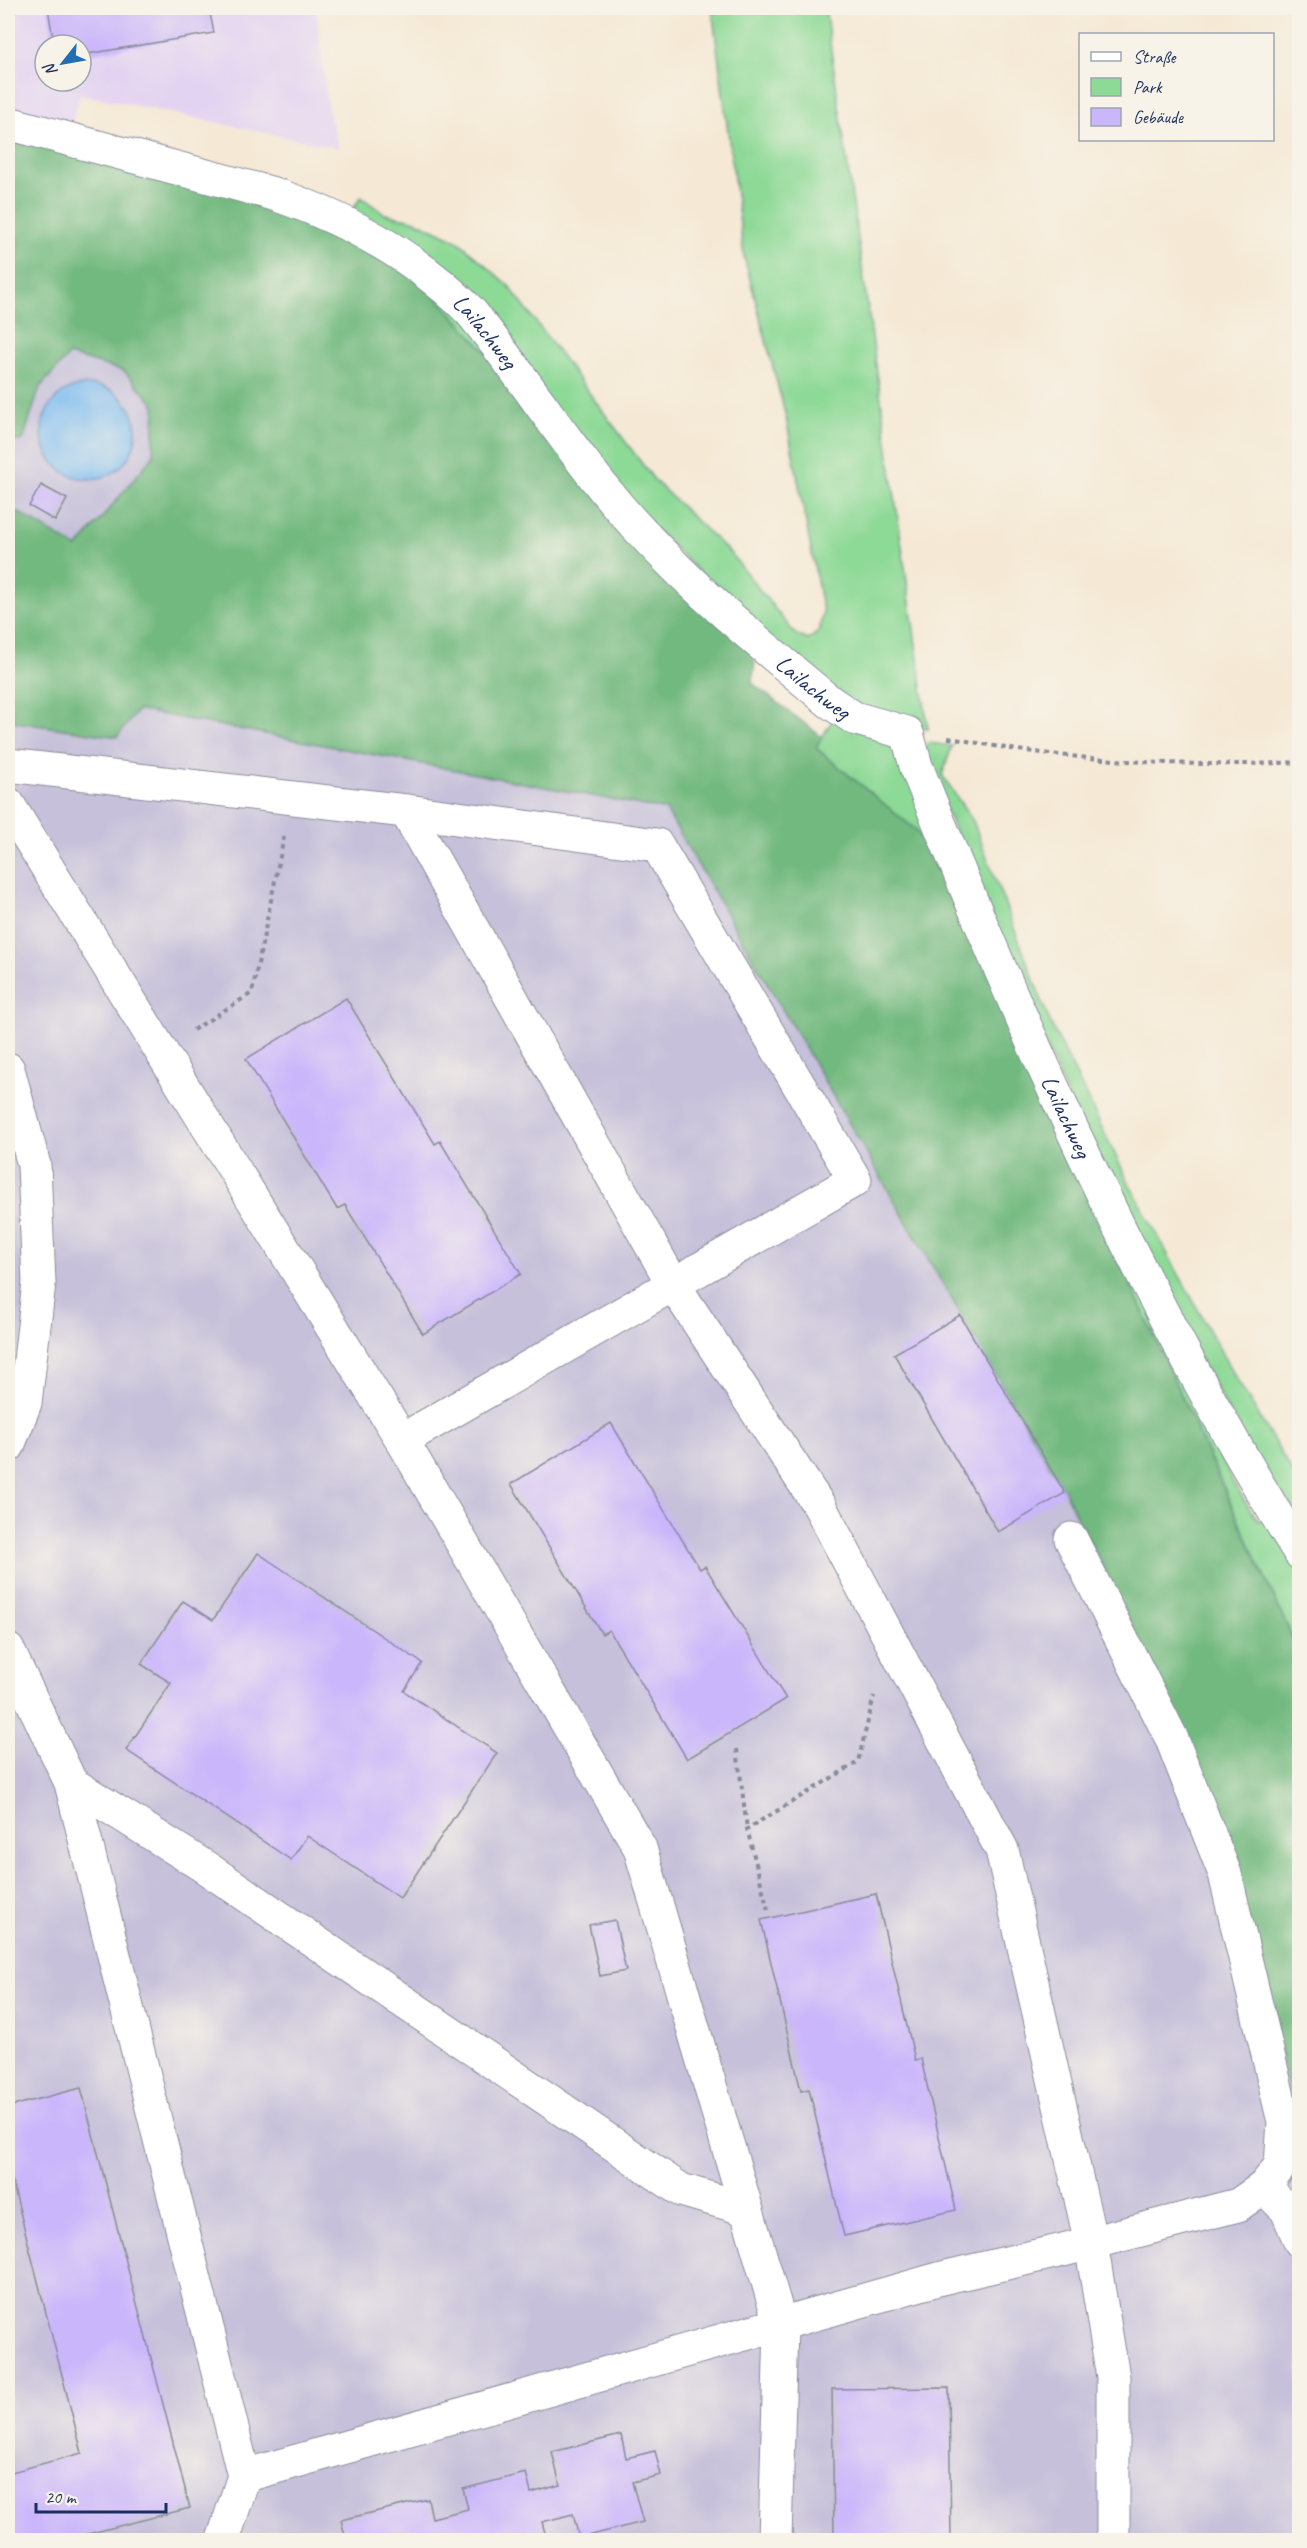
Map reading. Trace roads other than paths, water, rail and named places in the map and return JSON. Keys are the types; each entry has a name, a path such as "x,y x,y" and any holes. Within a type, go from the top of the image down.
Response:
{"lane":[{"name":"Lailachweg","path":"8,123 274,194 314,207 355,225 394,249 451,292 470,311 618,506 653,545 699,589 830,702 854,718 875,726 907,733 916,766 1018,1014 1092,1175 1212,1406 1299,1553"},
{"path":"8,765 405,811 657,845 855,1180 402,1440"},
{"path":"8,804 402,1440 640,1848 781,2326 775,2541"},
{"path":"405,811 673,1284 820,1507 1002,1850 1091,2243 1113,2377 1113,2541"},
{"path":"8,1069 34,1165 39,1283 25,1403 8,1446"},
{"path":"244,2476 781,2326 942,2278 1238,2205 1264,2187 1281,2165 1284,2122 1225,1874 1171,1737 1071,1539"},
{"path":"8,1650 70,1783 244,2476 223,2541"},
{"path":"70,1783 215,1874 681,2190 746,2209"},
{"path":"1264,2187 1287,2210 1299,2241"}],"water":[{"path":"89,385 107,389 122,399 132,414 136,432 132,450 122,465 107,475 89,479 71,475 56,465 46,450 42,432 46,414 56,399 71,389"}]}
